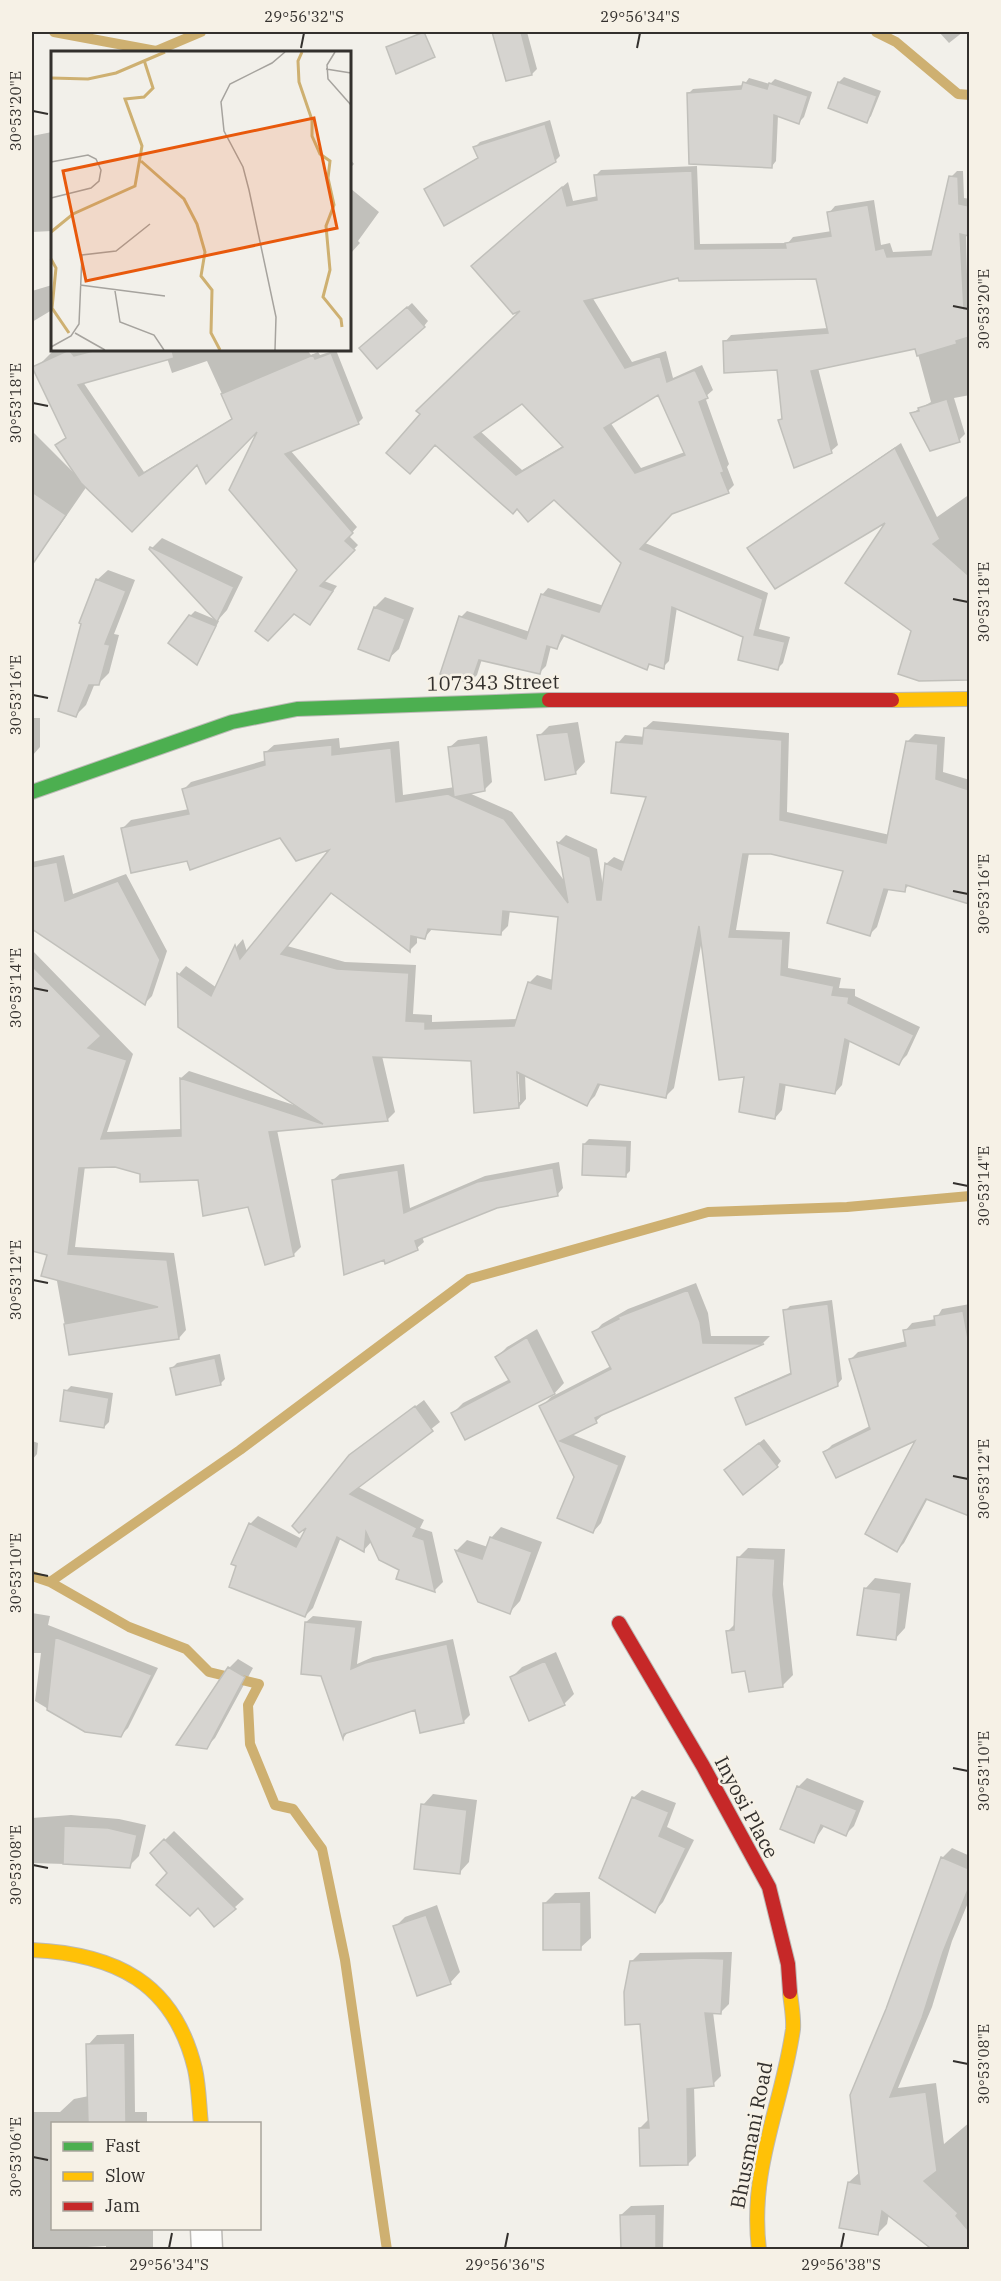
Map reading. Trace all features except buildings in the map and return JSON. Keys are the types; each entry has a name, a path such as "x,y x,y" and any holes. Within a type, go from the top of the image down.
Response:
{"street":[{"name":"107343 Street","path":"32,792 232,722 297,709 504,700 735,702 969,699"},
{"name":"Inyosi Place","path":"619,1623 703,1766 769,1887 788,1964 793,2027"},
{"path":"32,1950 60,1950 99,1958 130,1971 154,1988 178,2019 195,2068 201,2122"},
{"name":"Bhusmani Road","path":"759,2250 754,2218 762,2159 793,2027"},
{"path":"206,2230 207,2250"}],"waterway":[{"path":"54,32 156,51 201,32"},
{"path":"876,32 896,42 958,94 970,95"},
{"path":"50,1582 240,1450 469,1279 708,1212 847,1207 970,1196"},
{"path":"32,1576 50,1582 129,1627 186,1649 209,1672 259,1684 248,1705 250,1744 275,1805 293,1809 322,1849 345,1960 387,2250"}],"traffic: fast":[{"path":"32,792 232,722 297,709 549,700"}],"traffic: slow":[{"path":"892,700 970,699"},
{"path":"32,1950 90,1958 115,1966 137,1978 156,1994 172,2014 185,2039 195,2069 201,2122"},
{"path":"759,2250 757,2220 762,2164 793,2029 790,1992"}],"traffic: jam":[{"path":"549,700 892,700"},
{"path":"619,1623 703,1766 769,1887 788,1964 790,1992"}]}
